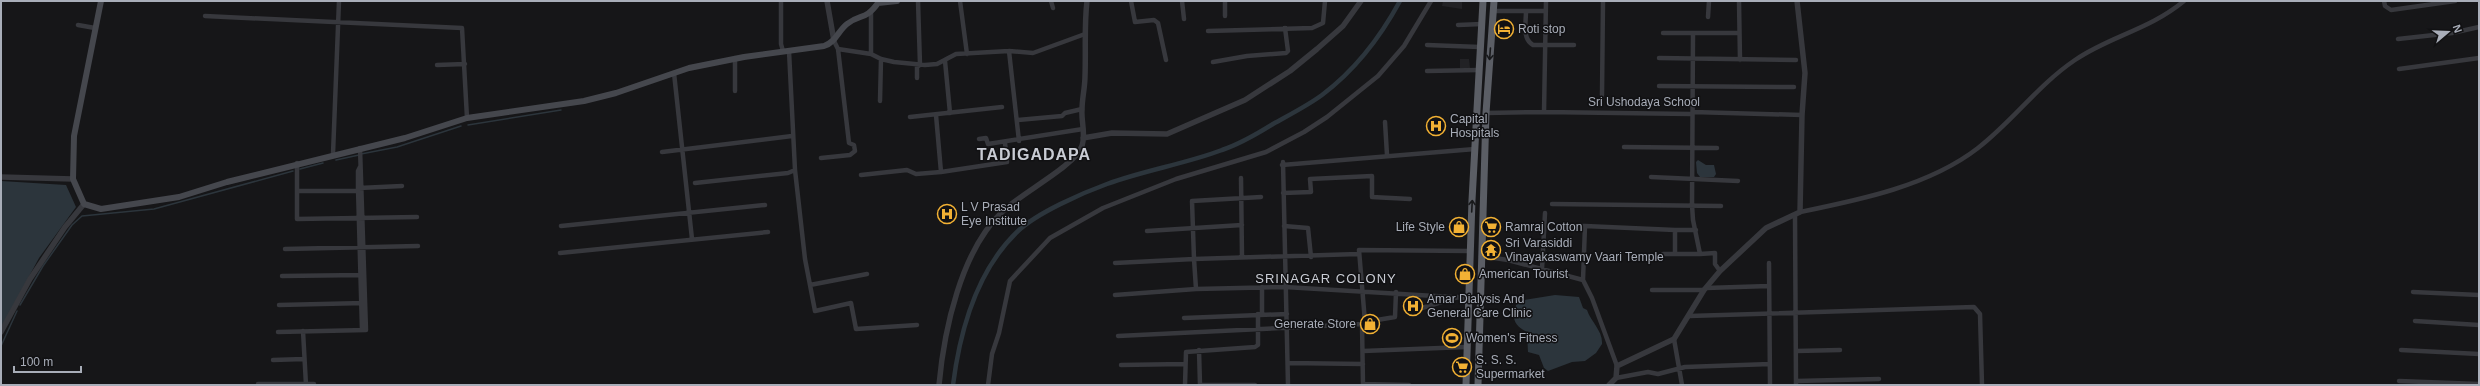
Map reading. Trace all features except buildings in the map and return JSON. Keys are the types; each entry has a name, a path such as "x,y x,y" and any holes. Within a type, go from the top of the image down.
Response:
{"highway":[{"path":"1466,385 1470,251 1480,47 1484,1"},
{"path":"1478,385 1486,113 1494,1"}],"main road":[{"path":"101,1 74,136 73,179 84,204 101,209 179,197 226,182 297,163 405,138 467,118 584,101 616,93 674,73 735,58 824,46 834,41 848,22 871,13 879,2 897,1"}],"street":[{"path":"333,154 339,1"},
{"path":"781,1 781,44 786,51 795,170 810,285 815,311 851,303 856,329 917,325"},
{"path":"821,158 850,155 855,151 854,145 849,143 838,49 834,41 827,1"},
{"path":"917,78 918,67 920,65 918,1"},
{"path":"960,1 967,54"},
{"path":"1051,1 1053,8"},
{"path":"939,385 950,320 961,282 977,246 1001,212 1034,186 1074,160 1083,145 1082,109 1085,79 1087,1"},
{"path":"1131,1 1135,22 1154,20 1158,23 1166,60"},
{"path":"1182,1 1184,19"},
{"path":"1225,1 1225,16"},
{"path":"1208,31 1312,28 1323,23 1325,1"},
{"path":"1084,138 1112,133 1167,134 1245,100 1290,71 1317,49 1343,26 1361,1"},
{"path":"988,385 992,354 999,333 1010,281 1050,238 1102,208 1176,179 1266,152 1298,136 1327,117 1378,76 1404,46 1431,1"},
{"path":"1544,112 1547,46 1546,1"},
{"path":"1602,95 1603,1"},
{"path":"1708,17 1709,1"},
{"path":"1739,1 1740,60"},
{"path":"1797,1 1805,56 1798,214 1796,383 1879,379"},
{"path":"1617,366 1674,339 1705,289 1720,271 1766,228 1779,220 1798,214 1878,194 1935,172 1961,159 1994,134 2036,91 2060,71 2096,48 2149,25 2184,1"},
{"path":"2384,1 2385,6 2390,10 2455,1"},
{"path":"1493,11 1546,11"},
{"path":"1526,11 1527,41 1533,45 1574,45"},
{"path":"871,13 871,54"},
{"path":"205,16 460,27 464,30 467,118"},
{"path":"1458,25 1482,24"},
{"path":"78,25 95,28"},
{"path":"2398,39 2452,33 2479,27"},
{"path":"1213,62 1247,56 1286,53 1288,52 1285,28"},
{"path":"1663,33 1739,33"},
{"path":"1693,33 1694,179 1692,205 1693,220 1700,254"},
{"path":"838,49 871,54 881,59 920,65 945,61 954,55 1009,51 1038,52 1085,34"},
{"path":"1427,45 1480,47"},
{"path":"1009,51 1018,120 1019,141"},
{"path":"735,58 735,90"},
{"path":"1659,58 1796,60"},
{"path":"2399,69 2479,58"},
{"path":"880,101 881,59"},
{"path":"945,61 950,113"},
{"path":"437,65 465,64"},
{"path":"1427,71 1479,70"},
{"path":"674,73 692,240"},
{"path":"1659,86 1794,87"},
{"path":"910,117 1002,108"},
{"path":"1018,120 1062,116 1065,113 1082,109"},
{"name":"Sri Ushodaya School","path":"1486,113 1544,112 1683,114 1693,112 1802,115"},
{"path":"936,115 941,172"},
{"path":"1385,122 1387,155"},
{"path":"979,139 986,138 988,144 1005,143 1083,129"},
{"path":"662,152 792,136"},
{"path":"861,175 908,170 916,174 941,172 1007,162 1005,143"},
{"path":"278,332 364,330 360,148"},
{"path":"1624,148 1717,148"},
{"path":"1288,385 1283,163 1475,149"},
{"path":"297,163 297,219 417,217"},
{"path":"695,182 788,173 795,170"},
{"path":"1283,193 1311,192 1310,179 1372,176 1372,197 1410,199"},
{"path":"1,177 73,179"},
{"path":"1651,177 1738,181"},
{"path":"1241,178 1242,257"},
{"path":"297,191 402,186"},
{"path":"1196,289 1192,201 1261,197"},
{"path":"1,332 30,279 65,227 84,204"},
{"path":"1552,204 1721,206"},
{"path":"561,226 765,205"},
{"path":"1542,269 1545,214"},
{"path":"1146,231 1242,225"},
{"path":"1284,226 1308,228 1311,257"},
{"path":"1574,226 1696,230"},
{"path":"1585,226 1583,280 1592,298 1617,366 1614,383 1648,372 1658,374 1680,368 1712,365 1770,364"},
{"path":"1675,230 1675,254"},
{"path":"560,253 768,232"},
{"path":"285,249 418,246"},
{"path":"1409,385 1363,384 1364,323 1363,290 1358,254 1359,250 1364,248 1470,251"},
{"path":"1115,264 1242,257 1286,258 1358,254"},
{"path":"1662,254 1715,254 1715,264 1720,271"},
{"path":"1482,256 1542,269 1583,280"},
{"path":"1768,263 1770,385"},
{"path":"810,285 867,274"},
{"path":"282,276 363,275"},
{"path":"1652,290 1769,286"},
{"path":"1185,385 1185,352 1255,347 1258,345 1262,287"},
{"path":"1115,295 1196,289 1285,287 1363,290 1468,298"},
{"path":"1118,336 1364,323 1394,318 1396,314 1396,292"},
{"path":"2414,292 2479,295"},
{"path":"1412,311 1458,297"},
{"path":"279,305 363,303"},
{"path":"1689,316 1977,308 1980,314 1982,385"},
{"path":"1184,318 1287,314"},
{"path":"2415,321 2479,325"},
{"path":"303,331 306,385"},
{"path":"1674,339 1682,385"},
{"path":"1363,351 1466,347"},
{"path":"1199,350 1200,385 1255,385"},
{"path":"1796,351 1840,350"},
{"path":"2401,350 2479,354"},
{"path":"273,360 304,358"},
{"path":"1288,363 1363,364"},
{"path":"1121,365 1184,364"},
{"path":"2399,381 2479,384"},
{"path":"258,384 314,384"}],"shaded area":[{"path":"1443,1 1462,1 1462,9 1442,6"},
{"path":"1460,59 1469,59 1470,68 1460,68"},
{"path":"1698,160 1706,165 1714,165 1716,174 1714,177 1700,177 1697,173 1696,162"},
{"path":"1,181 66,185 76,207 39,258 1,328"},
{"path":"1555,295 1579,297 1583,308 1587,310 1601,335 1602,344 1596,353 1585,361 1572,362 1548,371 1544,368 1539,355 1528,352 1527,332 1516,323 1514,319 1514,311 1518,301"}],"waterway":[{"path":"953,385 960,343 981,282 1004,247 1026,224 1060,204 1107,184 1229,148 1304,107 1334,86 1356,64 1375,40 1400,1"},
{"path":"468,125 561,110"},
{"path":"361,154 397,147 461,126"},
{"path":"336,160 359,155"},
{"path":"300,169 323,163"},
{"path":"20,305 43,266 72,225 82,216 154,209 293,171"},
{"path":"1,346 17,311"}],"place":[{"name":"Roti stop","path":"1504,29"},
{"name":"Capital Hospitals","path":"1436,126"},
{"name":"L V Prasad Eye Institute","path":"947,214"},
{"name":"Life Style","path":"1459,227"},
{"name":"Ramraj Cotton","path":"1491,227"},
{"name":"Sri Varasiddi Vinayakaswamy Vaari Temple","path":"1491,250"},
{"name":"American Tourist","path":"1465,274"},
{"name":"Amar Dialysis And General Care Clinic","path":"1413,306"},
{"name":"Generate Store","path":"1370,324"},
{"name":"Women's Fitness","path":"1452,338"},
{"name":"S. S. S. Supermarket","path":"1462,367"}],"district":[{"name":"TADIGADAPA","path":"1034,154"},
{"name":"SRINAGAR COLONY","path":"1326,278"}]}
